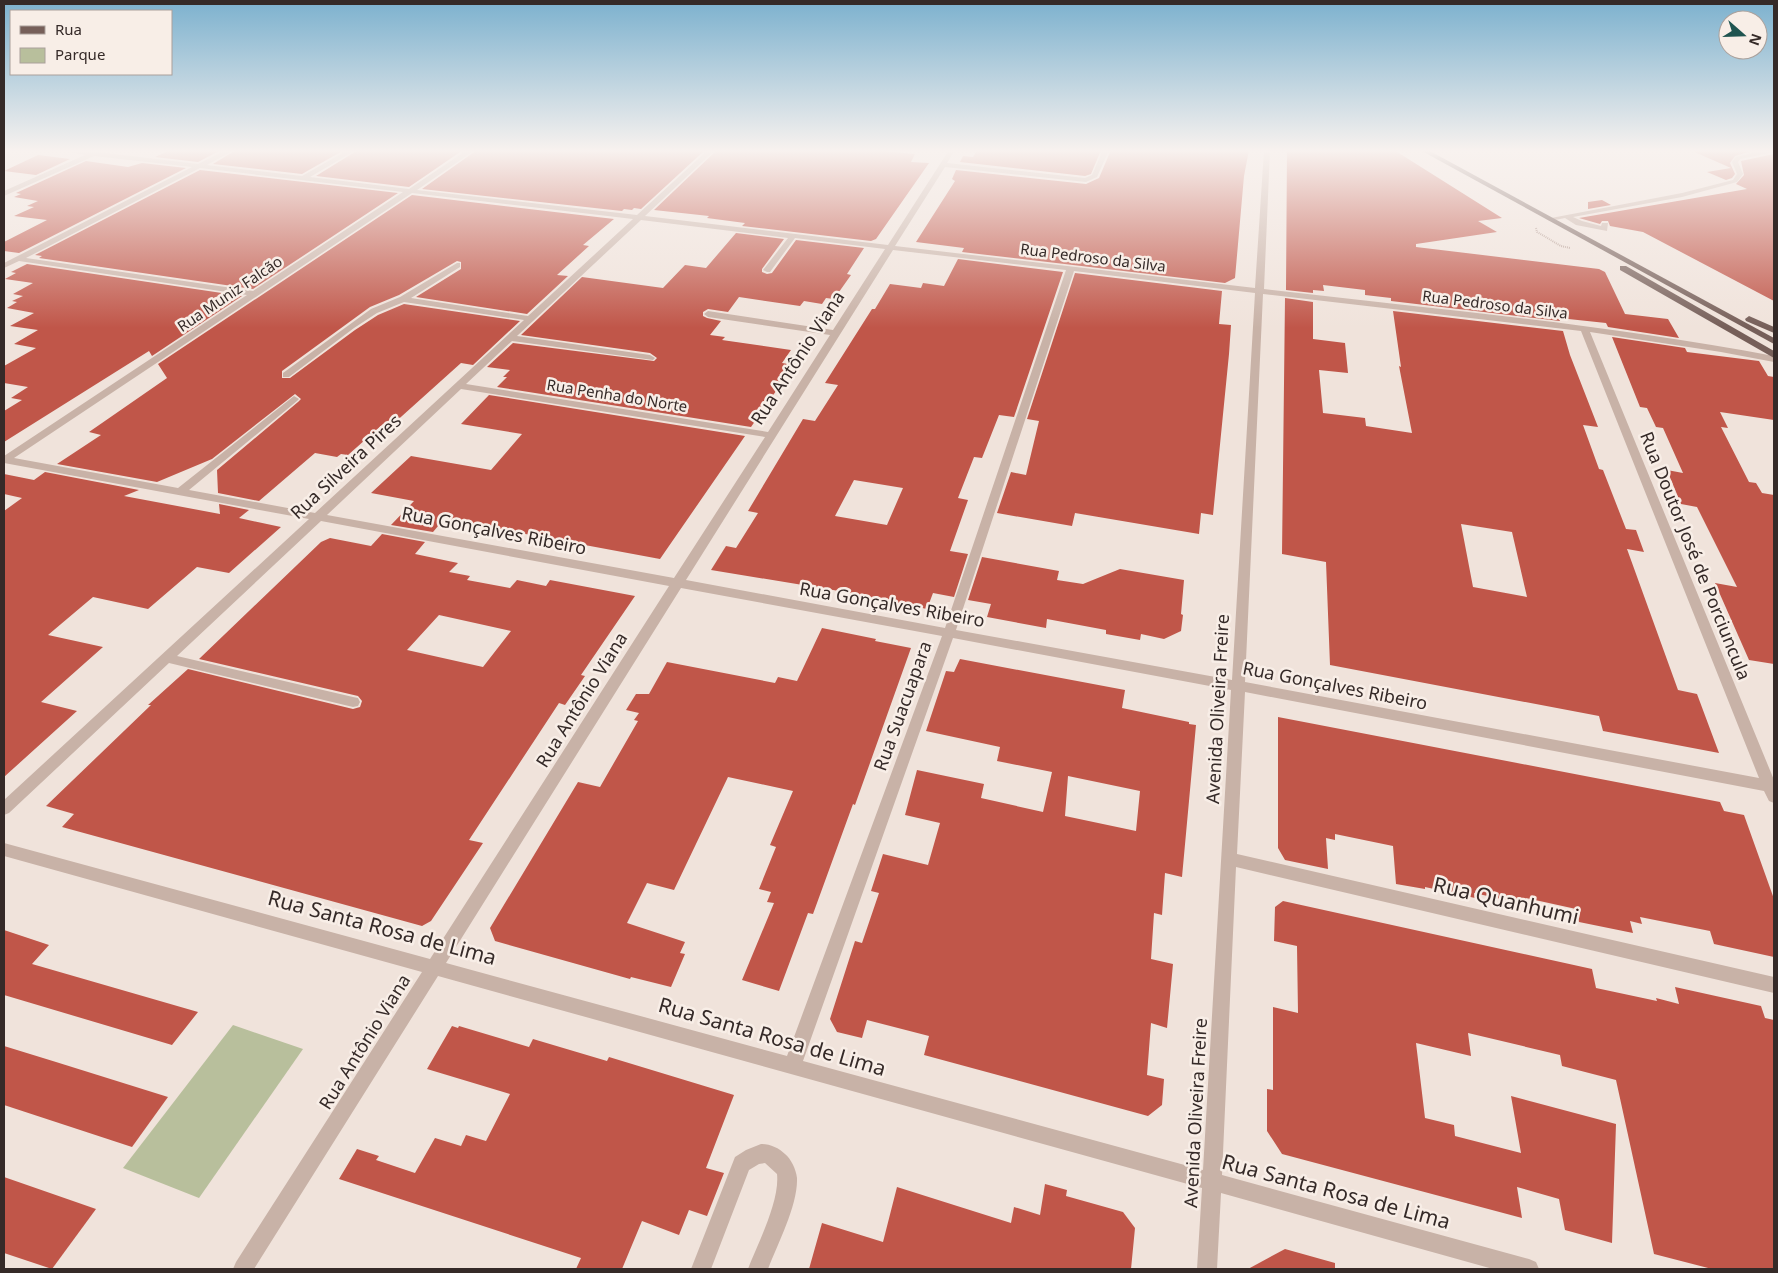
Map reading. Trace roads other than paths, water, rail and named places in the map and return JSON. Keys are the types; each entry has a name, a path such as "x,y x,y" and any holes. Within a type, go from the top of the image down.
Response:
{"main road":[{"path":"1529,209 1774,342"},
{"path":"1534,212 1541,221 1774,355"},
{"path":"1646,271 1774,330"},
{"path":"1754,344 1774,342"}],"street":[{"path":"4,266 115,209"},
{"name":"Rua Muniz Falcão","path":"4,460 382,209"},
{"name":"Rua Pedroso da Silva","path":"561,209 1584,329 1721,349"},
{"name":"Rua Silveira Pires","path":"4,809 650,209"},
{"name":"Rua Antônio Viana","path":"243,1269 915,209"},
{"name":"Avenida Oliveira Freire","path":"1207,1269 1264,209"},
{"path":"1550,219 1600,209"},
{"path":"1566,216 1592,227 1604,229 1616,209"},
{"path":"767,270 793,236"},
{"path":"18,259 255,294"},
{"path":"286,375 351,326 374,312 403,299 457,265"},
{"name":"Rua Suacuapara","path":"792,1067 949,633 1070,270"},
{"path":"403,299 531,319"},
{"path":"708,314 836,333"},
{"name":"Rua Doutor José de Porciuncula","path":"1584,329 1773,790"},
{"path":"510,338 650,358"},
{"path":"1721,349 1754,344"},
{"path":"1721,349 1774,359"},
{"name":"Rua Penha do Norte","path":"459,386 771,435"},
{"path":"180,491 294,399"},
{"name":"Rua Gonçalves Ribeiro","path":"4,460 319,516 1238,686 1773,790"},
{"path":"168,658 352,702"},
{"name":"Rua Santa Rosa de Lima","path":"4,850 1529,1269"},
{"name":"Rua Quanhumi","path":"1229,859 1774,985"},
{"path":"701,1269 742,1164 755,1154 769,1154 781,1162 787,1177 784,1193 758,1269"}]}
